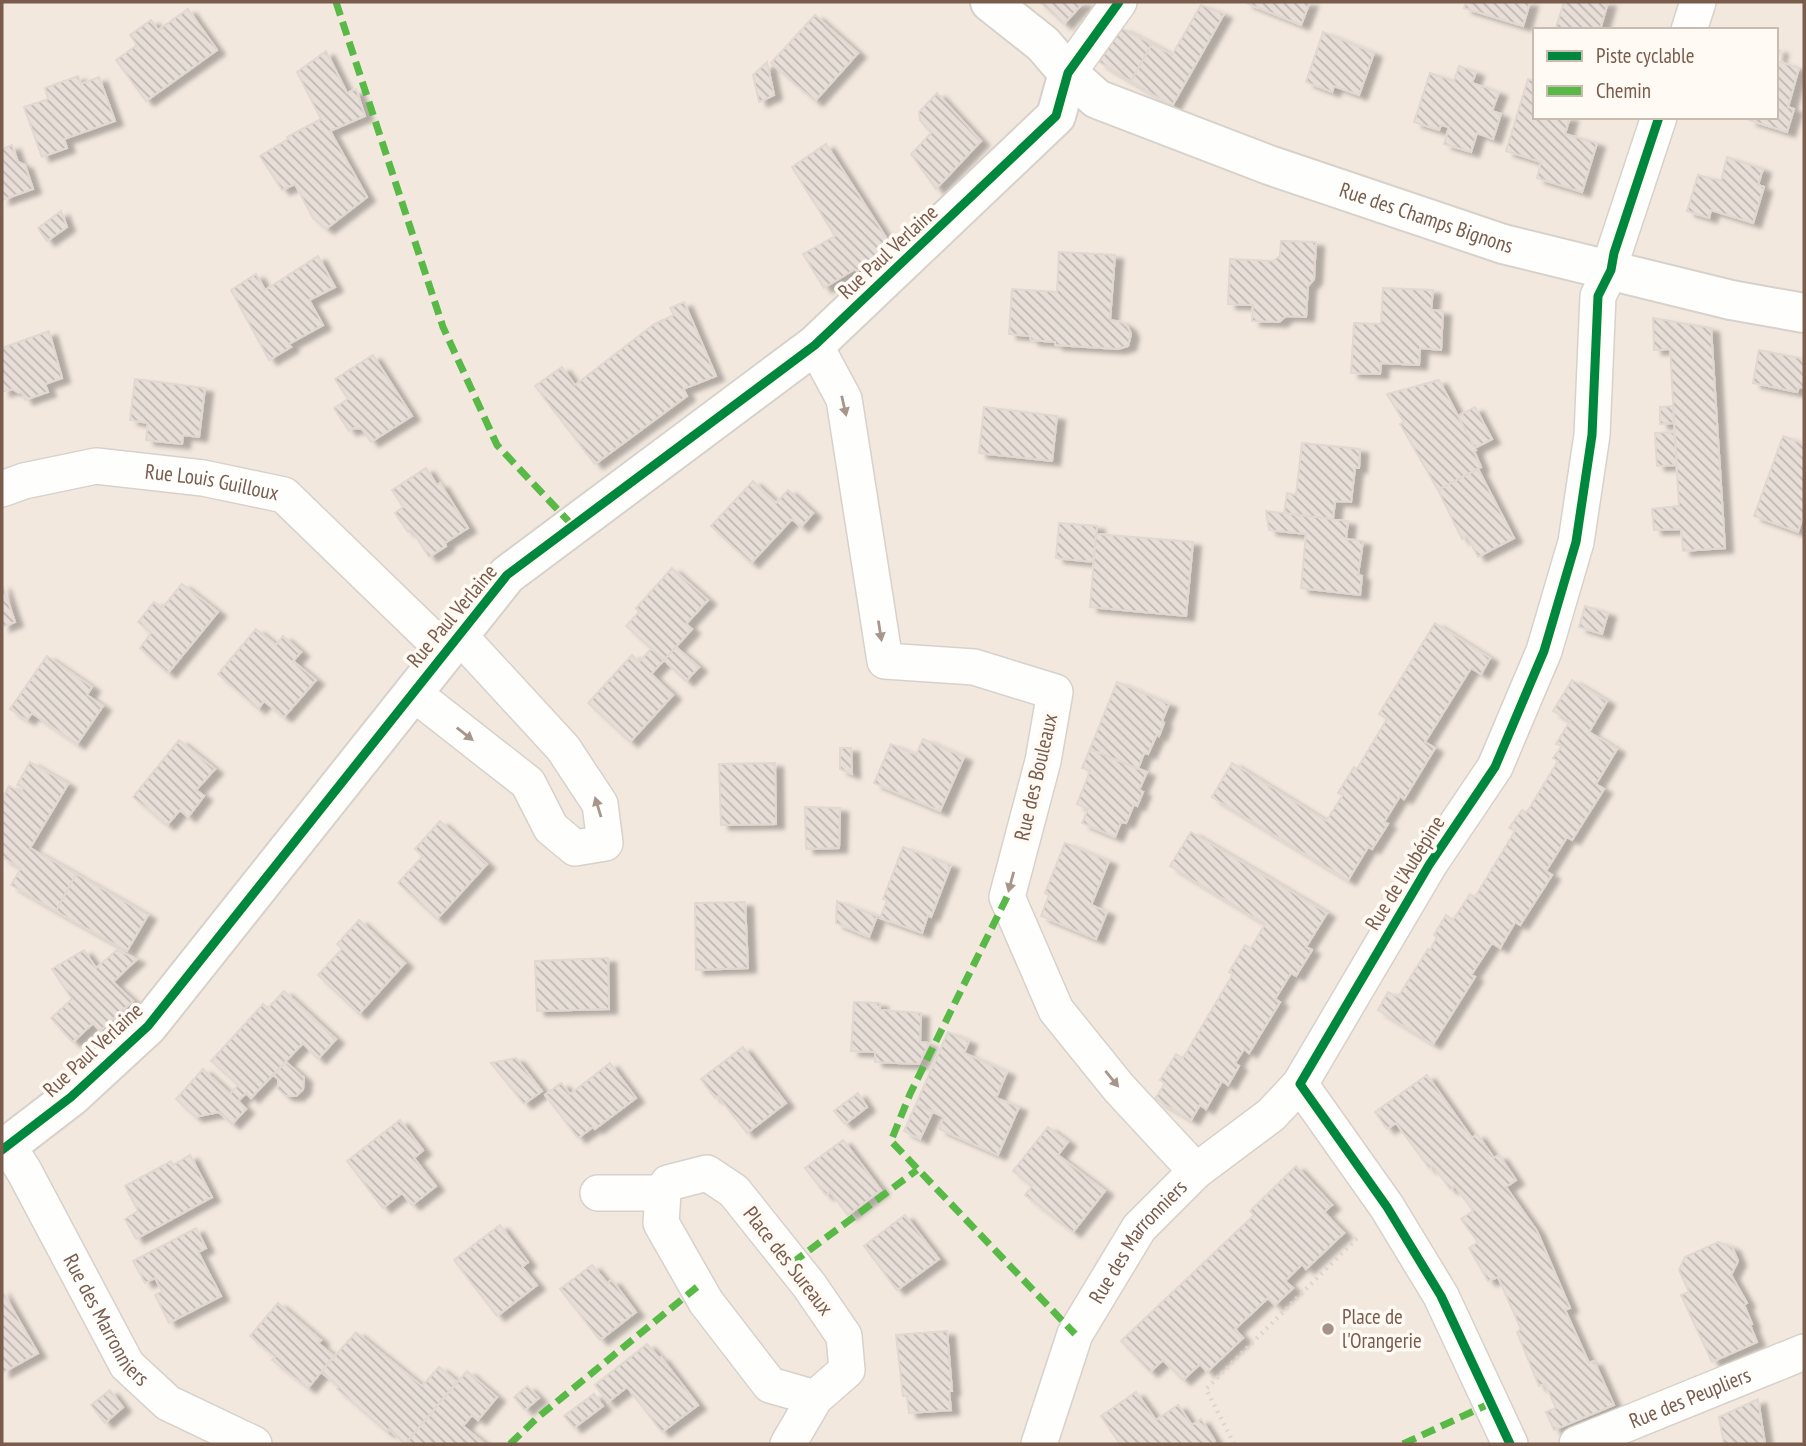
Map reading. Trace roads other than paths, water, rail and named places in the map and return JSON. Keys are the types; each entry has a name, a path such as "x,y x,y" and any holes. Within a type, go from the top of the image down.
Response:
{"street":[{"name":"Rue des Champs Bignons","path":"990,2 1044,44 1068,73 1097,99 1269,165 1503,244 1731,300 1804,313"},
{"path":"1068,73 1119,2"},
{"path":"1690,28 1698,2"},
{"name":"Rue Paul Verlaine","path":"5,1148 71,1097 148,1026 507,575 815,345 1056,116 1068,73"},
{"name":"Rue de l'Aubépine","path":"1300,1084 1429,865 1495,767 1544,650 1576,542 1592,435 1598,296 1611,270 1614,253 1659,119"},
{"name":"Rue des Bouleaux","path":"815,345 844,399 885,661 974,667 1055,692 1042,761 1007,897 1056,1010 1119,1088 1196,1171"},
{"name":"Rue Louis Guilloux","path":"2,489 24,481 96,466 203,478 284,495 452,642 562,748 600,804 605,843 575,848 551,828 527,783 412,692"},
{"path":"1300,1084 1387,1207 1440,1296 1510,1444"},
{"name":"Rue des Marronniers","path":"1039,1444 1075,1334 1139,1228 1196,1171 1271,1115 1300,1084"},
{"name":"Rue des Marronniers","path":"5,1148 24,1171 127,1365 168,1403 254,1444"},
{"name":"Place des Sureaux","path":"598,1193 663,1193 668,1184 707,1173 734,1191 809,1285 844,1336 847,1370 815,1398 788,1444"},
{"path":"663,1193 661,1223 706,1301 770,1385 815,1398"},
{"name":"Rue des Peupliers","path":"1577,1444 1804,1352"}],"place":[{"name":"Place de l'Orangerie","path":"1328,1329"}]}
